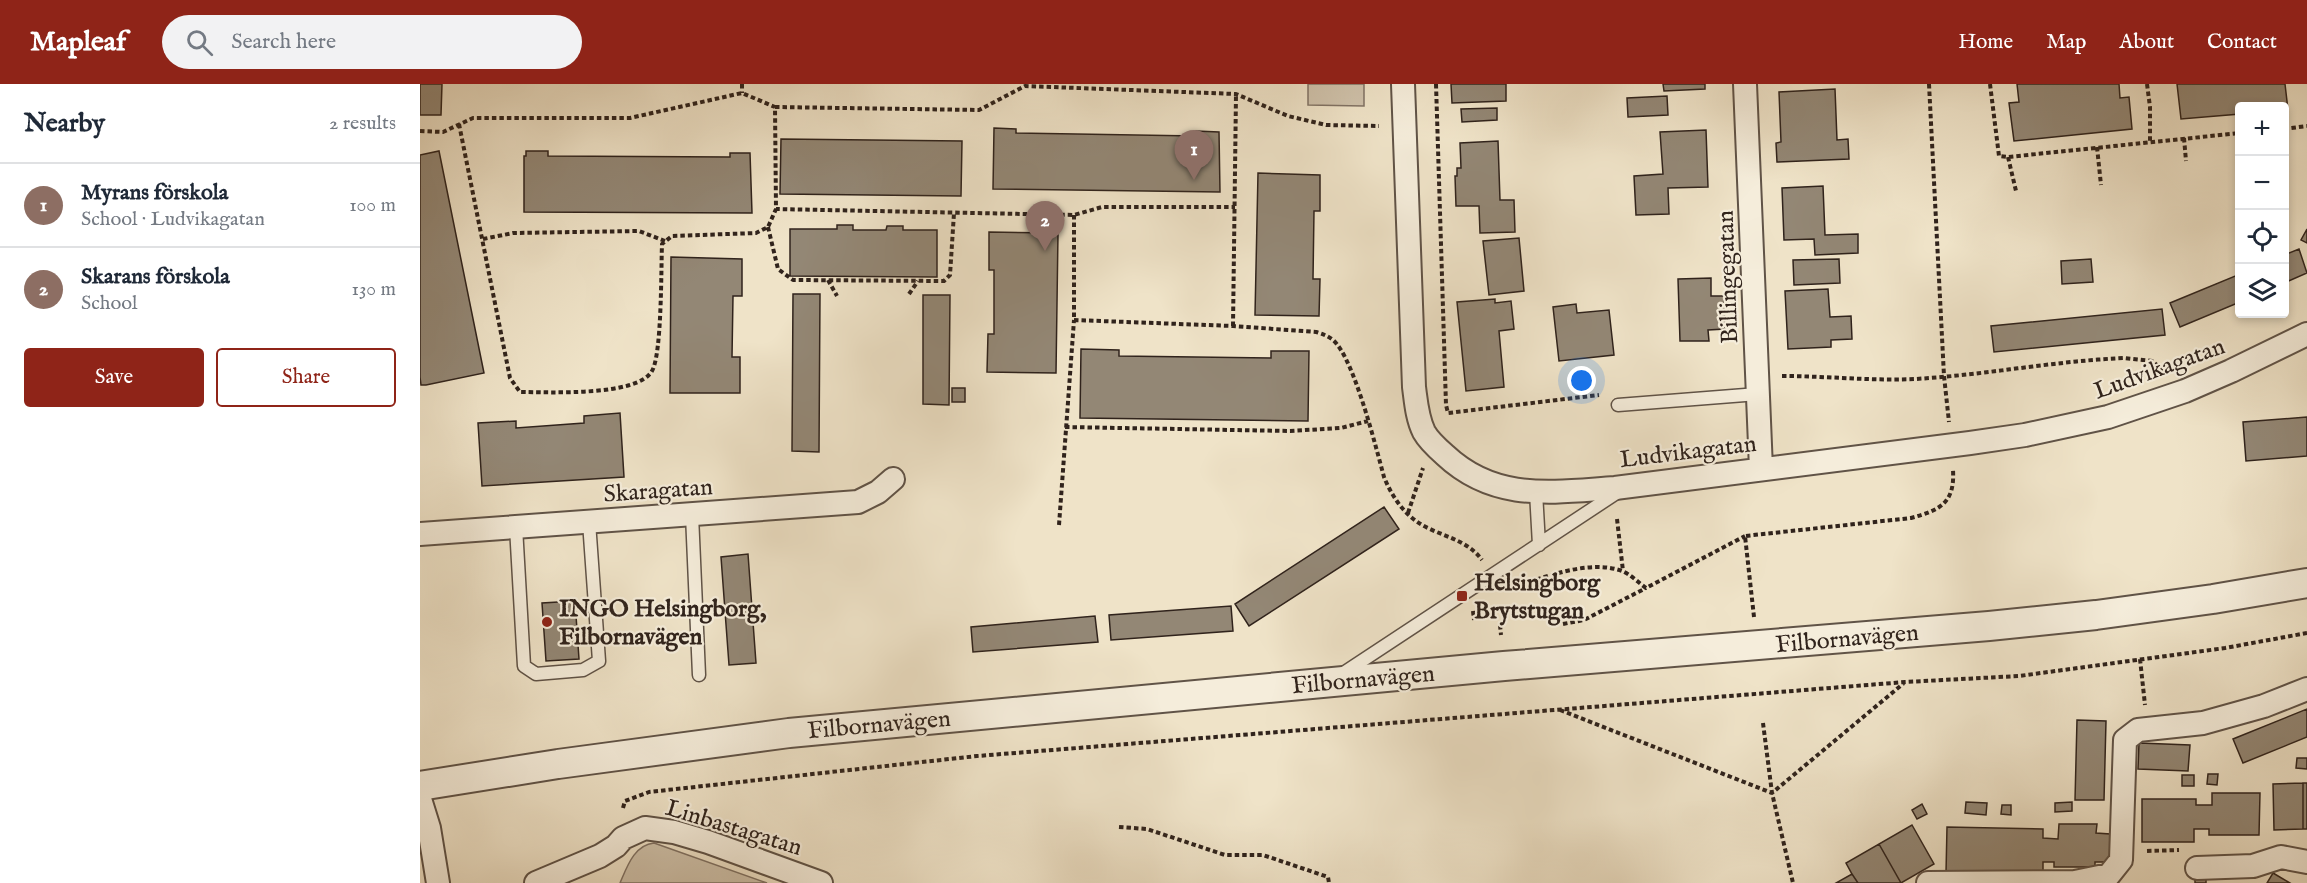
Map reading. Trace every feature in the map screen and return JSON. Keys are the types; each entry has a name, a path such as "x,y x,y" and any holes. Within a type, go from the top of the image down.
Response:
{"street":[{"name":"Ludvikagatan","path":"1403,84 1414,387 1418,415 1424,432 1433,445 1459,468 1482,481 1509,489 1536,492 1626,486 2025,435 2108,417 2185,390 2241,367 2307,334"},
{"name":"Billingegatan","path":"1745,84 1761,469"},
{"name":"Skaragatan","path":"420,534 858,502 878,492 893,479"},
{"name":"Filbornavägen","path":"420,786 558,764 789,733 2096,615 2213,599 2307,582"},
{"path":"1929,883 1932,881 2075,882 2109,875 2121,860 2125,740 2138,730 2203,723 2264,706 2307,689"},
{"path":"420,799 429,828 438,883"},
{"name":"Linbastagatan","path":"536,883 600,856 616,846 623,838 645,828 674,832 821,883"},
{"path":"2197,868 2253,866 2281,857 2307,862"}],"lane":[{"path":"1618,405 1758,385"},
{"path":"1329,683 1626,486"},
{"path":"1536,492 1539,545"},
{"path":"692,514 699,675"},
{"path":"516,527 524,666 536,674 583,670 599,661 589,522"}],"path":[{"path":"742,84 742,93"},
{"path":"1436,84 1445,393 1448,413 1602,395 1618,405"},
{"path":"1929,84 1944,376 1949,423"},
{"path":"1990,84 1999,156 2008,157 2235,133"},
{"path":"2147,84 2150,141"},
{"path":"420,132 443,132 473,118 630,118 742,93 775,108 979,110 1025,85 1236,94 1288,116 1326,125 1404,126"},
{"path":"1233,326 1236,94"},
{"path":"775,108 776,209 768,227 778,269 793,280 944,281 950,275 954,213"},
{"path":"459,124 510,378 520,392 621,388 640,381 652,371 659,334 662,244 672,236 756,233 768,227"},
{"path":"2289,128 2307,126"},
{"path":"2184,138 2186,162"},
{"path":"2097,147 2101,184"},
{"path":"2008,157 2016,191"},
{"path":"776,209 1074,215 1108,207 1234,207"},
{"path":"1059,525 1074,321 1074,215"},
{"path":"483,240 513,233 639,231 666,241"},
{"path":"828,280 837,296"},
{"path":"909,294 918,280"},
{"path":"1074,321 1233,326 1316,332 1335,341 1348,362 1391,494 1398,504 1428,528 1473,549 1504,590 1577,569 1592,568 1623,571 1646,588"},
{"path":"1758,385 1815,376 1872,381 1944,376 2104,359 2138,358 2152,361 2185,390"},
{"path":"1065,427 1300,431 1341,428 1368,421"},
{"path":"1408,513 1426,458 1433,445"},
{"path":"1563,624 1584,620 1745,536 1911,518 1928,513 1946,502 1952,492 1953,466"},
{"path":"1617,519 1623,571"},
{"path":"1745,536 1755,624"},
{"path":"1500,625 1501,635"},
{"path":"623,838 620,821 625,801 649,792 977,756 1905,682 2019,676 2225,648 2307,633"},
{"path":"2140,659 2147,729"},
{"path":"1772,793 1905,682"},
{"path":"1559,709 1772,793"},
{"path":"1763,723 1772,793 1792,883"},
{"path":"1119,827 1147,829 1225,855 1263,855 1328,877 1329,883"}],"shaded area":[{"path":"1308,84 1364,84 1364,106 1308,105"},
{"path":"654,843 767,883 620,883 636,852"}],"building":[{"path":"420,84 442,84 441,115 420,115"},
{"path":"1451,84 1506,84 1506,101 1452,103"},
{"path":"1663,84 1705,84 1705,89 1664,91"},
{"path":"2017,84 2119,84 2120,98 2129,97 2132,129 2014,141 2009,103 2019,102"},
{"path":"2177,84 2285,84 2287,102 2235,102 2235,114 2181,119"},
{"path":"1835,89 1837,140 1848,139 1849,159 1777,162 1776,143 1781,142 1779,92"},
{"path":"1667,96 1668,115 1628,117 1627,98"},
{"path":"1497,108 1497,120 1462,122 1461,109"},
{"path":"994,128 1016,129 1016,133 1196,136 1196,131 1219,132 1220,192 993,189"},
{"path":"1706,130 1708,187 1668,188 1669,214 1636,215 1634,176 1663,174 1660,132"},
{"path":"781,139 962,141 961,196 780,194"},
{"path":"1498,141 1500,200 1514,200 1515,232 1480,233 1479,206 1456,206 1455,176 1457,176 1457,168 1461,168 1460,143"},
{"path":"439,151 484,373 421,385 420,155"},
{"path":"526,151 548,151 548,156 730,157 730,153 750,153 752,213 524,212 524,156 526,156"},
{"path":"1258,173 1320,175 1320,211 1314,211 1313,279 1320,279 1319,316 1255,315"},
{"path":"1823,186 1825,235 1858,234 1858,253 1815,255 1814,239 1784,240 1782,188"},
{"path":"837,225 853,225 853,230 886,230 887,226 903,226 903,230 937,230 937,277 790,276 790,229 837,229"},
{"path":"2307,229 2307,243 2301,240"},
{"path":"989,232 1058,233 1056,373 987,372 988,334 994,334 994,270 989,270"},
{"path":"1519,238 1524,291 1489,295 1483,241"},
{"path":"2299,249 2307,273 2289,281 2289,264 2289,253"},
{"path":"671,257 742,259 742,296 733,296 732,357 740,357 740,393 670,393"},
{"path":"1839,259 1840,283 1794,285 1793,260"},
{"path":"2091,259 2093,282 2062,284 2061,261"},
{"path":"2235,276 2235,304 2180,327 2170,303"},
{"path":"1711,278 1711,296 1724,296 1725,329 1708,330 1709,341 1680,341 1678,279"},
{"path":"1828,289 1830,317 1851,316 1852,339 1831,340 1831,347 1788,349 1785,291"},
{"path":"793,294 820,294 819,452 792,451"},
{"path":"923,295 950,295 949,405 923,404"},
{"path":"1495,299 1495,303 1511,301 1514,329 1499,331 1504,387 1466,391 1457,302"},
{"path":"1576,304 1577,313 1609,310 1614,355 1559,361 1553,307"},
{"path":"2162,309 2165,335 1994,352 1991,326"},
{"path":"1081,349 1119,350 1119,356 1271,358 1271,351 1309,351 1308,421 1080,418"},
{"path":"952,388 965,388 965,402 952,402"},
{"path":"620,413 624,477 482,486 478,423 516,421 516,428 584,423 584,416"},
{"path":"2307,417 2307,456 2246,461 2243,422"},
{"path":"1384,507 1399,529 1249,626 1235,604"},
{"path":"748,554 756,663 729,665 721,557"},
{"path":"575,601 579,659 546,661 542,603"},
{"path":"1231,606 1233,631 1111,640 1109,615"},
{"path":"1095,616 1098,642 973,652 971,627"},
{"path":"2307,709 2307,737 2243,763 2233,739"},
{"path":"2077,720 2106,721 2104,800 2075,800"},
{"path":"2139,743 2190,745 2188,771 2138,769"},
{"path":"2297,758 2307,758 2307,769 2296,768"},
{"path":"2208,774 2218,774 2217,785 2207,784"},
{"path":"2182,775 2194,775 2194,786 2182,786"},
{"path":"2303,783 2307,783 2307,829 2303,829"},
{"path":"2303,783 2303,829 2274,830 2273,784"},
{"path":"2212,793 2260,793 2259,835 2209,835 2209,829 2194,829 2194,842 2142,842 2142,799 2196,799 2196,805 2212,805"},
{"path":"1966,802 1987,803 1986,815 1965,813"},
{"path":"2072,802 2072,811 2055,812 2055,803"},
{"path":"1922,804 1927,814 1917,819 1912,810"},
{"path":"2002,805 2011,805 2011,815 2001,814"},
{"path":"2059,824 2097,824 2096,833 2110,834 2110,862 2095,862 2095,867 2054,867 2054,862 2043,862 2043,875 1946,873 1947,827 2043,829 2043,838 2058,839"},
{"path":"1912,825 1934,864 1901,883 1879,844"},
{"path":"1879,844 1901,883 1858,883 1852,874 1846,863"},
{"path":"2273,873 2290,883 2267,883"},
{"path":"1852,874 1858,883 1836,883"},
{"path":"2195,876 2206,876 2206,883 2195,883"}],"place":[{"name":"Myrans förskola","path":"1194,180"},
{"name":"Skarans förskola","path":"1045,251"},
{"name":"Helsingborg Brytstugan","path":"1462,596"},
{"name":"INGO Helsingborg, Filbornavägen","path":"547,622"}]}
